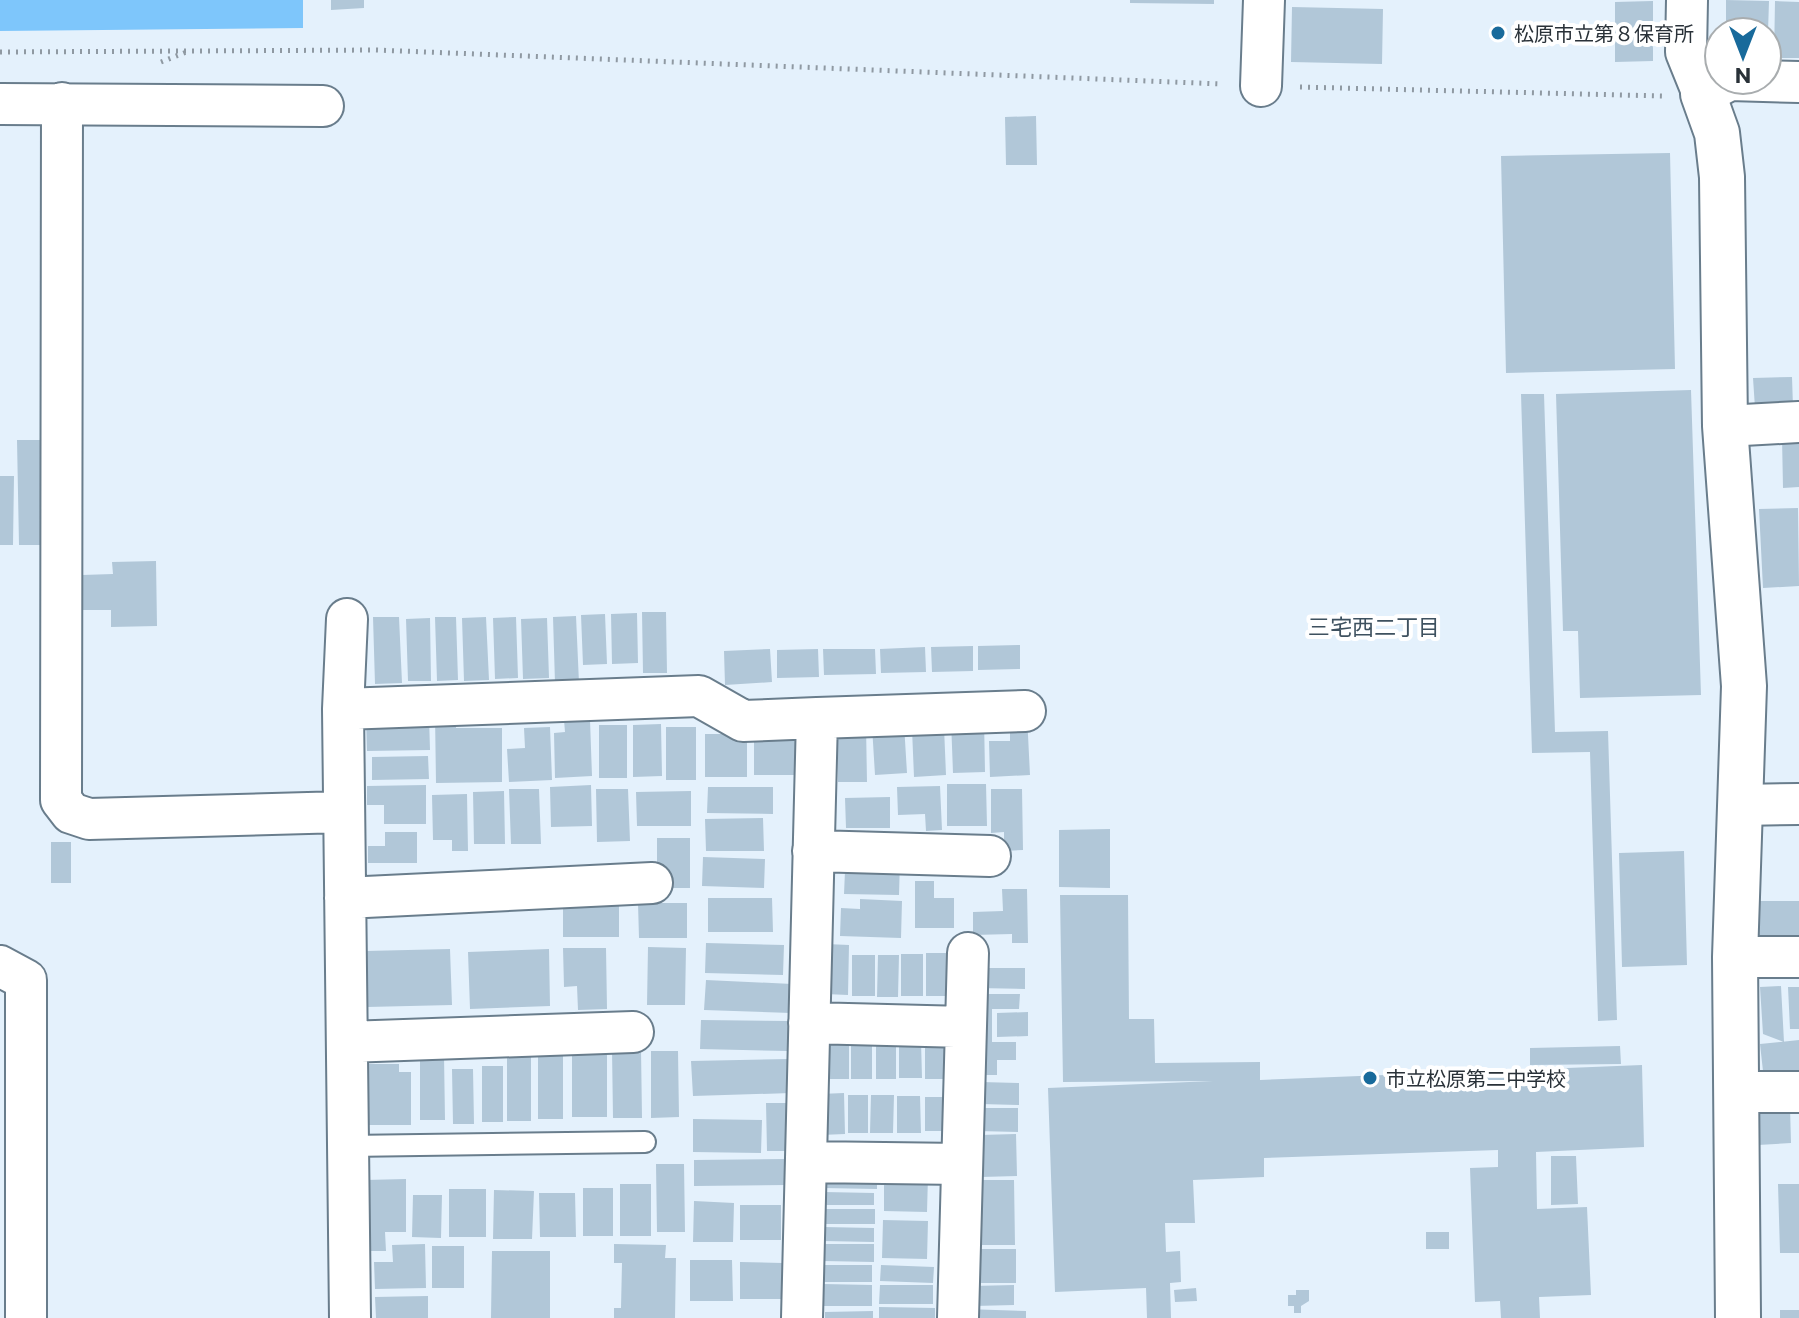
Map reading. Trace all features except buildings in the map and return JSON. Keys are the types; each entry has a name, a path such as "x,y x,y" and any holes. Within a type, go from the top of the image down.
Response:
{"street":[{"path":"1261,86 1264,0"},
{"path":"1687,0 1686,52 1703,94"},
{"path":"1704,96 1717,133 1722,177 1725,426 1744,686 1735,957 1738,1318"},
{"path":"62,103 61,800 71,813 89,819 344,812"},
{"path":"0,104 323,106"},
{"path":"1725,426 1799,422"},
{"path":"347,619 343,709 350,1318"},
{"path":"343,709 699,696 743,721 1025,711"},
{"path":"802,1318 817,718"},
{"path":"1740,805 1799,804"},
{"path":"813,851 990,856"},
{"path":"345,898 652,883"},
{"path":"958,1318 968,953"},
{"path":"1735,957 1799,957"},
{"path":"0,966 26,980 26,1318"},
{"path":"809,1023 965,1027"},
{"path":"347,1042 633,1032"},
{"path":"1735,1092 1799,1092"},
{"path":"806,1162 962,1164"}],"lane":[{"path":"348,1146 645,1142"}],"path":[{"path":"0,52 391,50 1261,86 1647,97 1703,94"}],"water":[{"path":"0,0 303,0 303,28 0,31"}],"place":[{"name":"松原市立第８保育所","path":"1498,33"},
{"name":"市立松原第二中学校","path":"1370,1078"}],"district":[{"name":"三宅西二丁目","path":"1374,626"}]}
